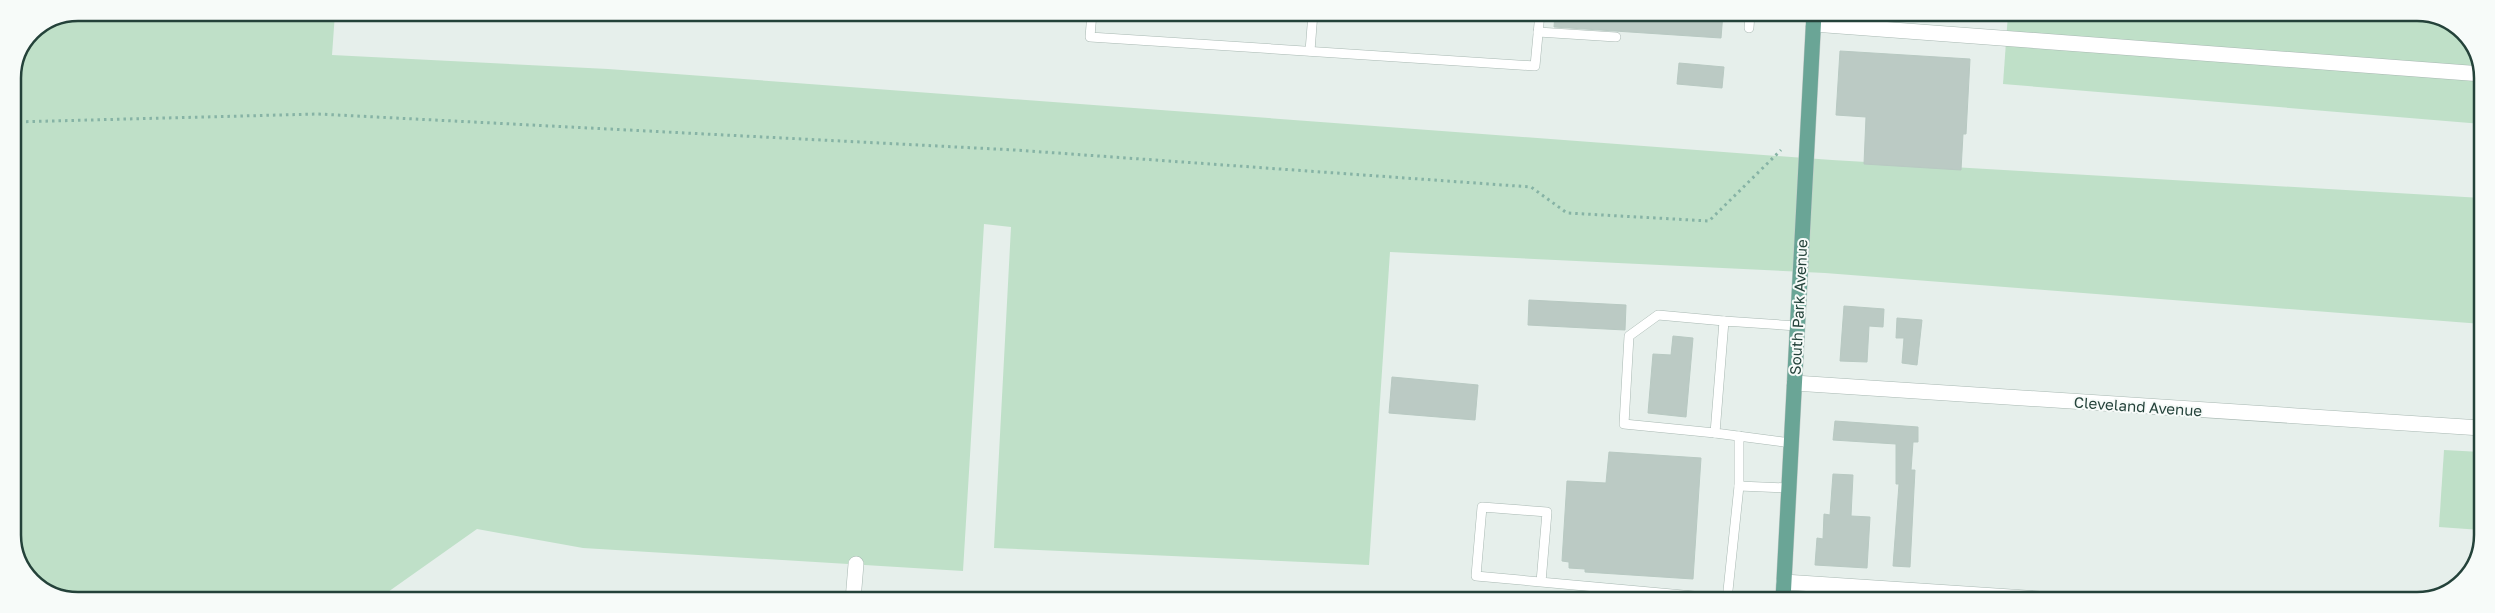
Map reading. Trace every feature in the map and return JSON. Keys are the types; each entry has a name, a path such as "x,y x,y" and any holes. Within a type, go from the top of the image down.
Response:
{"main road":[{"name":"South Park Avenue","path":"1783,592 1814,21"}],"street":[{"path":"1838,21 2474,73"},
{"name":"Cleveland Avenue","path":"1794,383 2474,427"},
{"path":"854,592 856,564"},
{"path":"1784,582 1887,592"}],"lane":[{"path":"1091,21 1090,37 1535,66 1539,21"},
{"path":"1310,51 1312,21"},
{"path":"1749,28 1750,21"},
{"path":"1538,32 1616,37"},
{"path":"1791,443 1624,424 1630,336 1658,315 1798,326"},
{"path":"1714,433 1724,321"},
{"path":"1728,592 1739,486 1739,436"},
{"path":"1739,486 1789,488"},
{"path":"1541,582 1547,512 1482,507 1476,576 1644,592"}],"path":[{"path":"21,122 318,114 1015,150 1531,187 1567,213 1709,221 1781,150"}],"green space":[{"path":"78,21 334,21 332,55 608,69 1832,160 2474,198 2474,323 1825,273 1390,252 1369,565 994,548 1011,227 984,224 963,571 583,548 477,529 388,592 78,592 60,589 44,580 35,572 26,557 21,538 21,78 26,56 38,38 56,26"},
{"path":"2008,21 2417,21 2428,22 2445,29 2460,41 2466,50 2474,75 2474,123 2003,84"},
{"path":"2444,450 2474,452 2474,530 2439,527"}],"building":[{"path":"1554,21 1722,21 1721,38 1554,27"},
{"path":"1840,51 1970,59 1966,134 1963,134 1961,170 1864,164 1866,117 1836,115"},
{"path":"1679,63 1724,67 1722,88 1677,84"},
{"path":"1529,300 1626,305 1625,330 1528,325"},
{"path":"1844,306 1884,309 1883,327 1869,326 1867,362 1840,361"},
{"path":"1897,318 1922,320 1917,365 1902,363 1904,338 1896,338"},
{"path":"1673,336 1693,338 1686,417 1648,413 1653,354 1671,355"},
{"path":"1392,377 1478,385 1475,420 1389,413"},
{"path":"1835,421 1918,427 1918,442 1913,442 1911,470 1915,470 1910,567 1893,566 1899,484 1896,484 1896,444 1833,440"},
{"path":"1609,452 1701,458 1693,579 1585,572 1585,569 1569,568 1569,562 1562,561 1567,481 1606,483"},
{"path":"1833,474 1853,475 1851,516 1870,517 1867,568 1815,565 1817,538 1823,539 1824,514 1830,515"}]}
